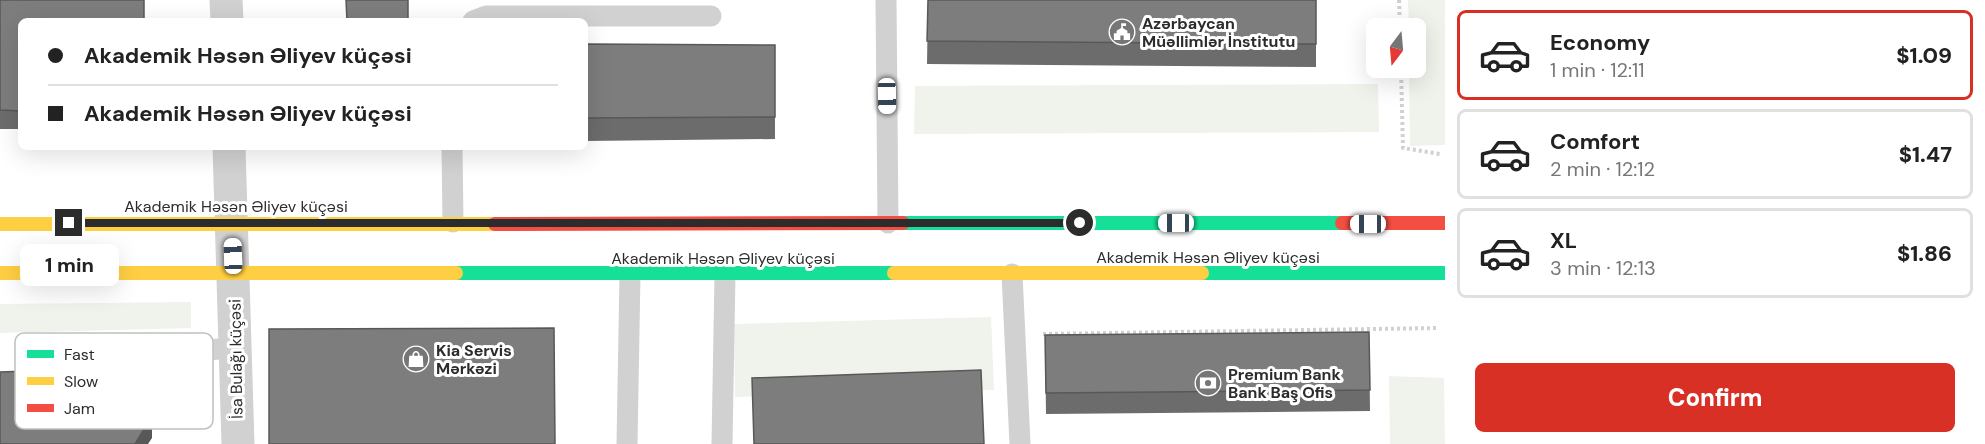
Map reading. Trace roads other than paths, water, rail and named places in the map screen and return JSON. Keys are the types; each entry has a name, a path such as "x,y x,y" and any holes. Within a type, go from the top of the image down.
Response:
{"main road":[{"name":"Akademik Həsən Əliyev küçəsi","path":"0,224 453,222 1445,224"},
{"name":"Akademik Həsən Əliyev küçəsi","path":"0,273 1445,273"}],"street":[{"path":"226,0 227,18"},
{"path":"229,150 232,223"},
{"name":"İsa Bulağı küçəsi","path":"232,223 238,444"}],"lane":[{"path":"886,0 888,223"},
{"path":"480,18 486,16 711,16"},
{"path":"452,150 453,222"},
{"path":"627,444 630,274"},
{"path":"722,444 725,274"},
{"path":"1012,274 1020,444"},
{"path":"213,348 235,349"}],"place":[{"name":"Azərbaycan Müəllimlər İnstitutu","path":"1122,32"},
{"name":"Kia Servis Mərkəzi","path":"416,359"},
{"name":"Premium Bank Bank Baş Ofis","path":"1208,383"}]}
